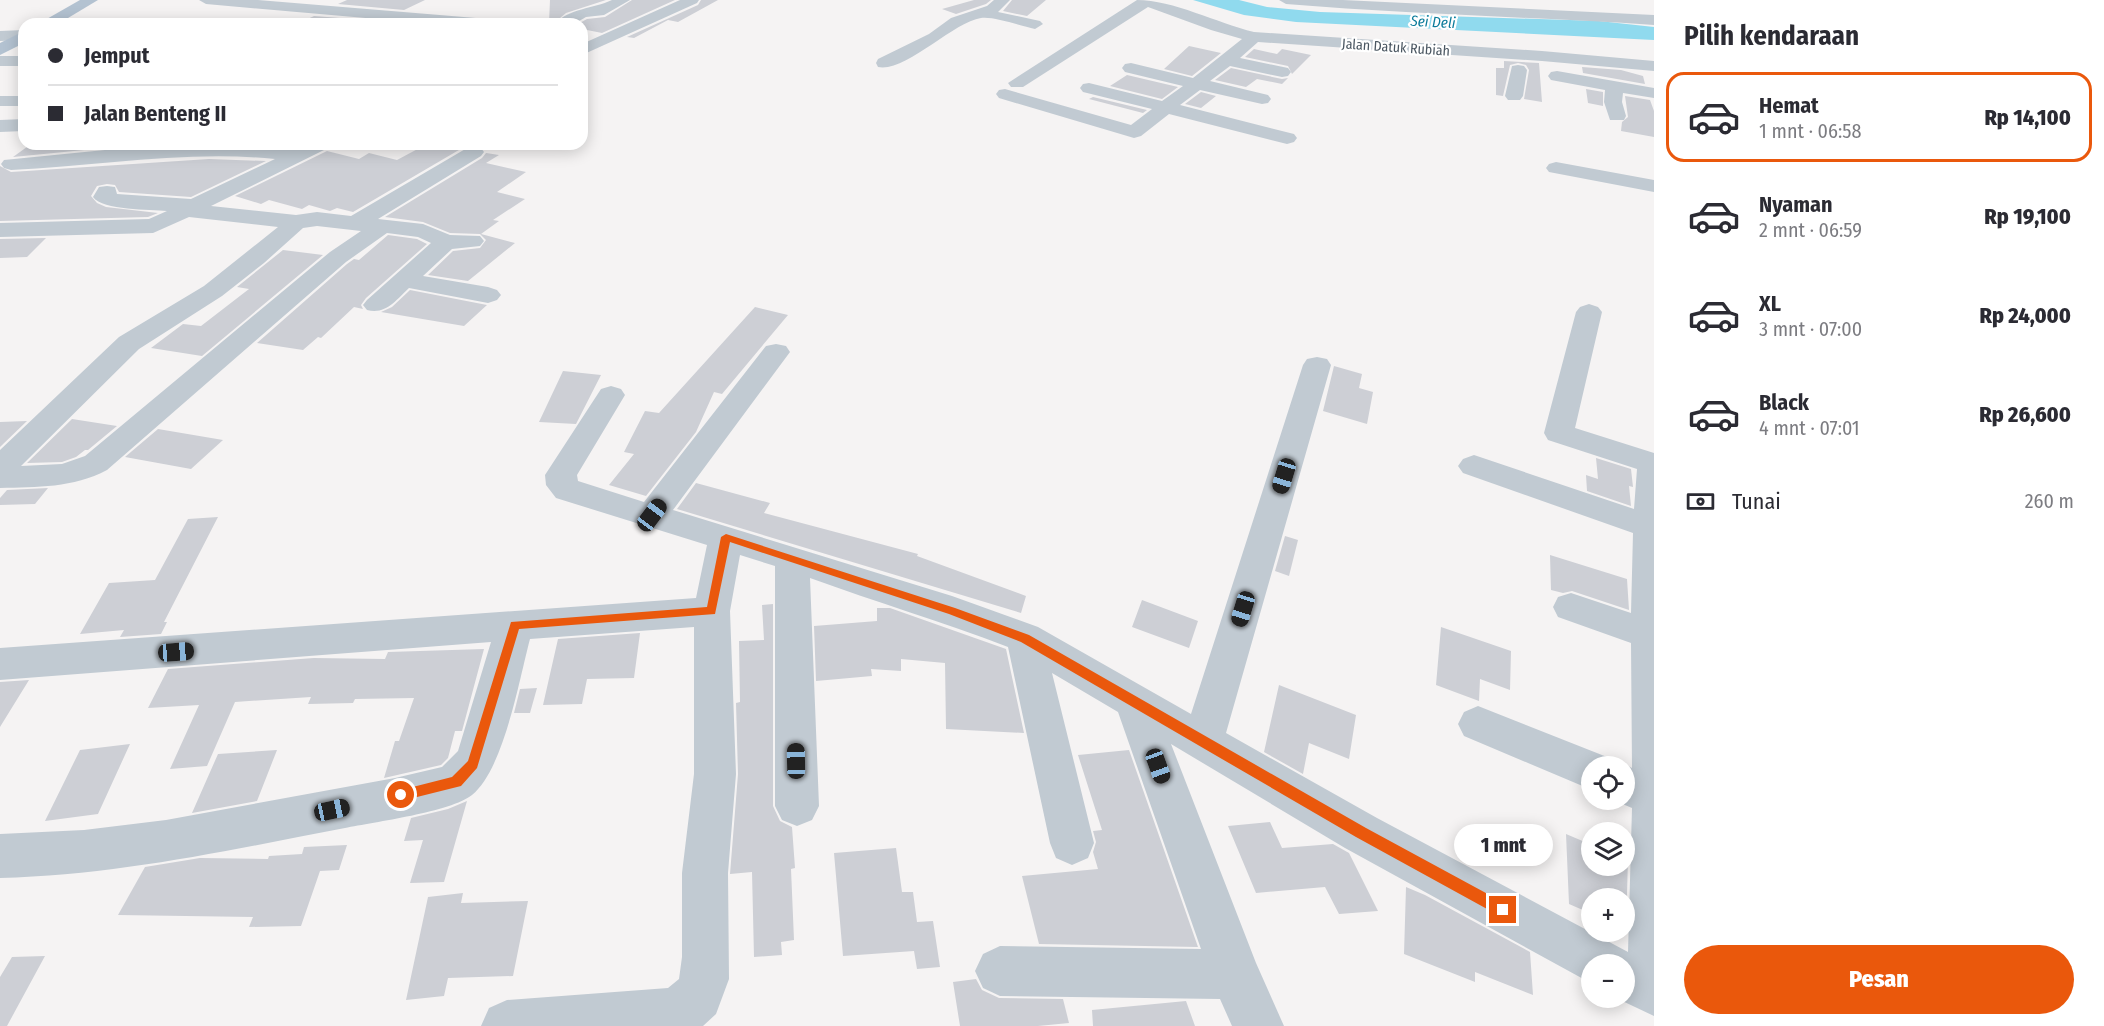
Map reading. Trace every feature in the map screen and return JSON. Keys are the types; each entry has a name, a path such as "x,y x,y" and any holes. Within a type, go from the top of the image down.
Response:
{"main road":[{"path":"57,18 91,0"}],"street":[{"path":"206,0 437,18"},
{"path":"574,18 583,13 599,12 623,0"},
{"path":"588,47 692,0"},
{"path":"884,63 935,37 962,18 983,13 1003,0"},
{"path":"1286,0 1390,8 1546,6 1654,20"},
{"path":"1145,1 1011,89 1134,132 1198,84 1249,41 1271,51"},
{"name":"Jalan Datuk Rubiah","path":"1145,1 1249,41 1453,55 1484,62 1648,65"},
{"path":"204,18 236,2"},
{"path":"983,13 1035,24"},
{"path":"1227,60 1282,72"},
{"path":"0,61 18,61"},
{"path":"1484,62 1653,95 1648,65"},
{"path":"1131,68 1262,99"},
{"path":"1514,96 1518,70"},
{"path":"0,87 18,86"},
{"path":"1614,86 1613,102 1617,116"},
{"path":"1089,88 1287,138"},
{"path":"0,101 18,100"},
{"path":"0,126 18,125"},
{"path":"11,164 69,161 125,153 248,150 298,156"},
{"path":"0,230 147,227 160,223 310,150"},
{"path":"354,224 474,152"},
{"path":"1556,168 1654,186"},
{"path":"107,192 104,197 113,200 296,222 316,219 423,231 446,242 472,241"},
{"path":"0,468 129,343 144,331 212,291 273,244 296,222"},
{"path":"0,477 66,475 81,472 96,463 338,257 381,227"},
{"path":"376,305 446,242"},
{"path":"405,280 488,295"},
{"path":"1588,312 1559,433 1653,464 1648,526 1648,634 1654,796 1654,972"},
{"path":"652,515 776,352"},
{"path":"1203,742 1317,365"},
{"path":"611,395 561,475 562,485 567,490 792,558 895,594 952,610 1025,638 1361,833 1585,954"},
{"path":"1474,466 1648,526"},
{"path":"507,1026 668,1014 686,1008 698,996 704,979 706,957 705,873 715,774 712,611 726,537"},
{"path":"792,558 796,806"},
{"path":"1571,607 1648,634"},
{"path":"0,664 82,660 712,611"},
{"path":"0,856 50,856 125,849 216,834 456,782 468,771 478,753 515,625"},
{"path":"1025,638 1072,843"},
{"path":"1136,703 1235,974 1258,1026"},
{"path":"1478,724 1581,766"},
{"path":"1635,788 1654,796"},
{"path":"1000,971 1235,974"},
{"path":"1635,981 1654,992"}],"water":[{"name":"Sei Deli","path":"1193,0 1239,0 1267,7 1320,12 1599,21 1654,27 1654,40 1296,22 1244,15"}],"building":[{"path":"347,0 425,0 404,10 338,4"},
{"path":"550,0 606,0 566,13 560,18 549,18"},
{"path":"632,0 675,0 602,33 588,30 588,19 605,17"},
{"path":"701,0 718,0 678,22 668,20 634,38 627,37 698,5"},
{"path":"974,0 991,0 986,4 956,14 942,9"},
{"path":"1012,0 1046,0 1027,16 1003,11"},
{"path":"314,16 340,18 310,18"},
{"path":"1189,46 1221,53 1192,76 1164,69"},
{"path":"1254,49 1277,54 1282,49 1311,55 1292,74 1288,66 1245,57"},
{"path":"1504,61 1539,63 1542,102 1524,99 1529,70 1526,65 1518,63 1510,65 1503,96 1496,95 1496,68 1504,68"},
{"path":"1582,67 1621,70 1643,76 1645,84 1583,73"},
{"path":"1231,68 1282,79 1288,78 1282,84 1257,79 1246,87 1215,80"},
{"path":"1127,75 1178,87 1162,99 1110,86"},
{"path":"1586,89 1603,92 1603,106 1588,103"},
{"path":"1201,92 1216,96 1201,108 1185,104"},
{"path":"1625,96 1650,100 1654,111 1654,137 1621,131 1622,122 1628,117"},
{"path":"1093,97 1147,110 1143,113 1089,99"},
{"path":"23,150 84,150 13,157"},
{"path":"416,150 459,150 353,212 337,208 330,211 309,205 302,209 269,200 261,204 235,196 327,151 359,159 369,153 397,160"},
{"path":"486,153 499,155 486,163 526,172 497,192 525,199 493,220 499,221 481,234 515,243 468,281 428,275 453,251 480,248 486,240 480,234 450,233 423,222 385,217 482,158"},
{"path":"209,159 266,161 191,197 119,192 115,185 107,184 97,186 91,196 97,203 106,207 158,213 148,217 0,221 0,166 11,172"},
{"path":"388,235 417,239 427,244 366,298 361,305 363,309 354,307 321,338 318,337 303,350 257,343 347,264 354,259 359,260"},
{"path":"46,238 27,257 0,258 0,239"},
{"path":"283,250 323,255 202,356 151,348 183,324 201,326 249,289 237,287"},
{"path":"410,290 487,305 464,326 381,312 392,307"},
{"path":"755,307 788,315 722,394 714,392 696,432 646,496 609,485 634,454 624,452 645,411 659,413"},
{"path":"1334,366 1362,374 1359,388 1373,392 1367,424 1323,411"},
{"path":"563,371 601,375 576,424 539,422"},
{"path":"72,419 117,426 76,457 62,462 27,463"},
{"path":"27,421 0,447 0,422"},
{"path":"158,429 223,440 191,469 125,457"},
{"path":"1596,458 1631,469 1633,487 1629,486 1631,506 1587,491 1586,475 1598,479"},
{"path":"696,483 770,503 764,513 918,554 917,556 1026,596 1021,613 677,509"},
{"path":"48,488 35,504 0,505 0,498 7,490"},
{"path":"218,517 164,622 167,622 161,634 120,637 124,630 80,634 109,583 155,580 188,519"},
{"path":"1285,536 1298,540 1289,576 1275,571"},
{"path":"1550,555 1627,579 1629,610 1572,591 1563,593 1551,590"},
{"path":"1142,600 1198,621 1189,648 1132,627"},
{"path":"773,604 773,806 780,821 792,827 795,868 791,869 794,940 781,942 782,955 754,957 752,872 730,874 738,774 736,703 740,702 739,641 764,640 762,605"},
{"path":"877,608 890,608 1006,649 1024,733 946,729 945,663 901,659 901,671 871,669 872,676 816,681 814,626 877,621"},
{"path":"1441,627 1511,651 1510,690 1480,679 1479,701 1436,685"},
{"path":"640,633 634,678 587,679 582,704 543,705 558,639"},
{"path":"484,649 462,731 455,731 448,758 441,765 384,778 395,741 399,741 414,698 355,699 353,703 308,704 311,697 235,702 207,766 170,769 199,705 148,708 168,669 314,658 385,659 388,652"},
{"path":"29,680 0,727 0,682"},
{"path":"1279,685 1356,715 1349,759 1309,743 1303,774 1264,752"},
{"path":"537,688 530,713 514,713 520,689"},
{"path":"130,744 98,814 45,821 80,750"},
{"path":"277,750 257,801 192,813 218,754"},
{"path":"1129,750 1198,947 1039,944 1022,876 1098,869 1093,852 1096,842 1093,831 1102,830 1078,755"},
{"path":"467,801 444,882 410,883 423,840 404,841 411,818 448,809"},
{"path":"1270,822 1282,848 1333,844 1349,853 1378,911 1339,914 1325,887 1256,893 1228,826"},
{"path":"1566,834 1581,840 1581,876 1628,876 1627,888 1581,888 1581,909 1569,904"},
{"path":"347,845 339,870 320,871 301,926 249,927 253,917 118,915 145,867 200,858 268,859 269,856 302,854 304,847"},
{"path":"896,848 902,892 913,892 917,922 933,921 940,967 917,969 914,951 843,956 834,853"},
{"path":"1406,887 1530,952 1533,995 1475,972 1475,982 1404,954"},
{"path":"463,893 461,903 528,901 513,976 448,978 444,996 406,1000 428,897"},
{"path":"45,956 7,1026 0,1026 0,977 12,957"},
{"path":"976,979 982,990 999,998 1063,999 1069,1023 1038,1026 960,1026 953,982"},
{"path":"1186,1001 1195,1026 1093,1026 1092,1010"}],"route":[{"path":"401,795 448,786 456,782 473,764 515,625 712,611 726,537 895,594 952,610 1025,638 1361,833 1503,910"}]}
